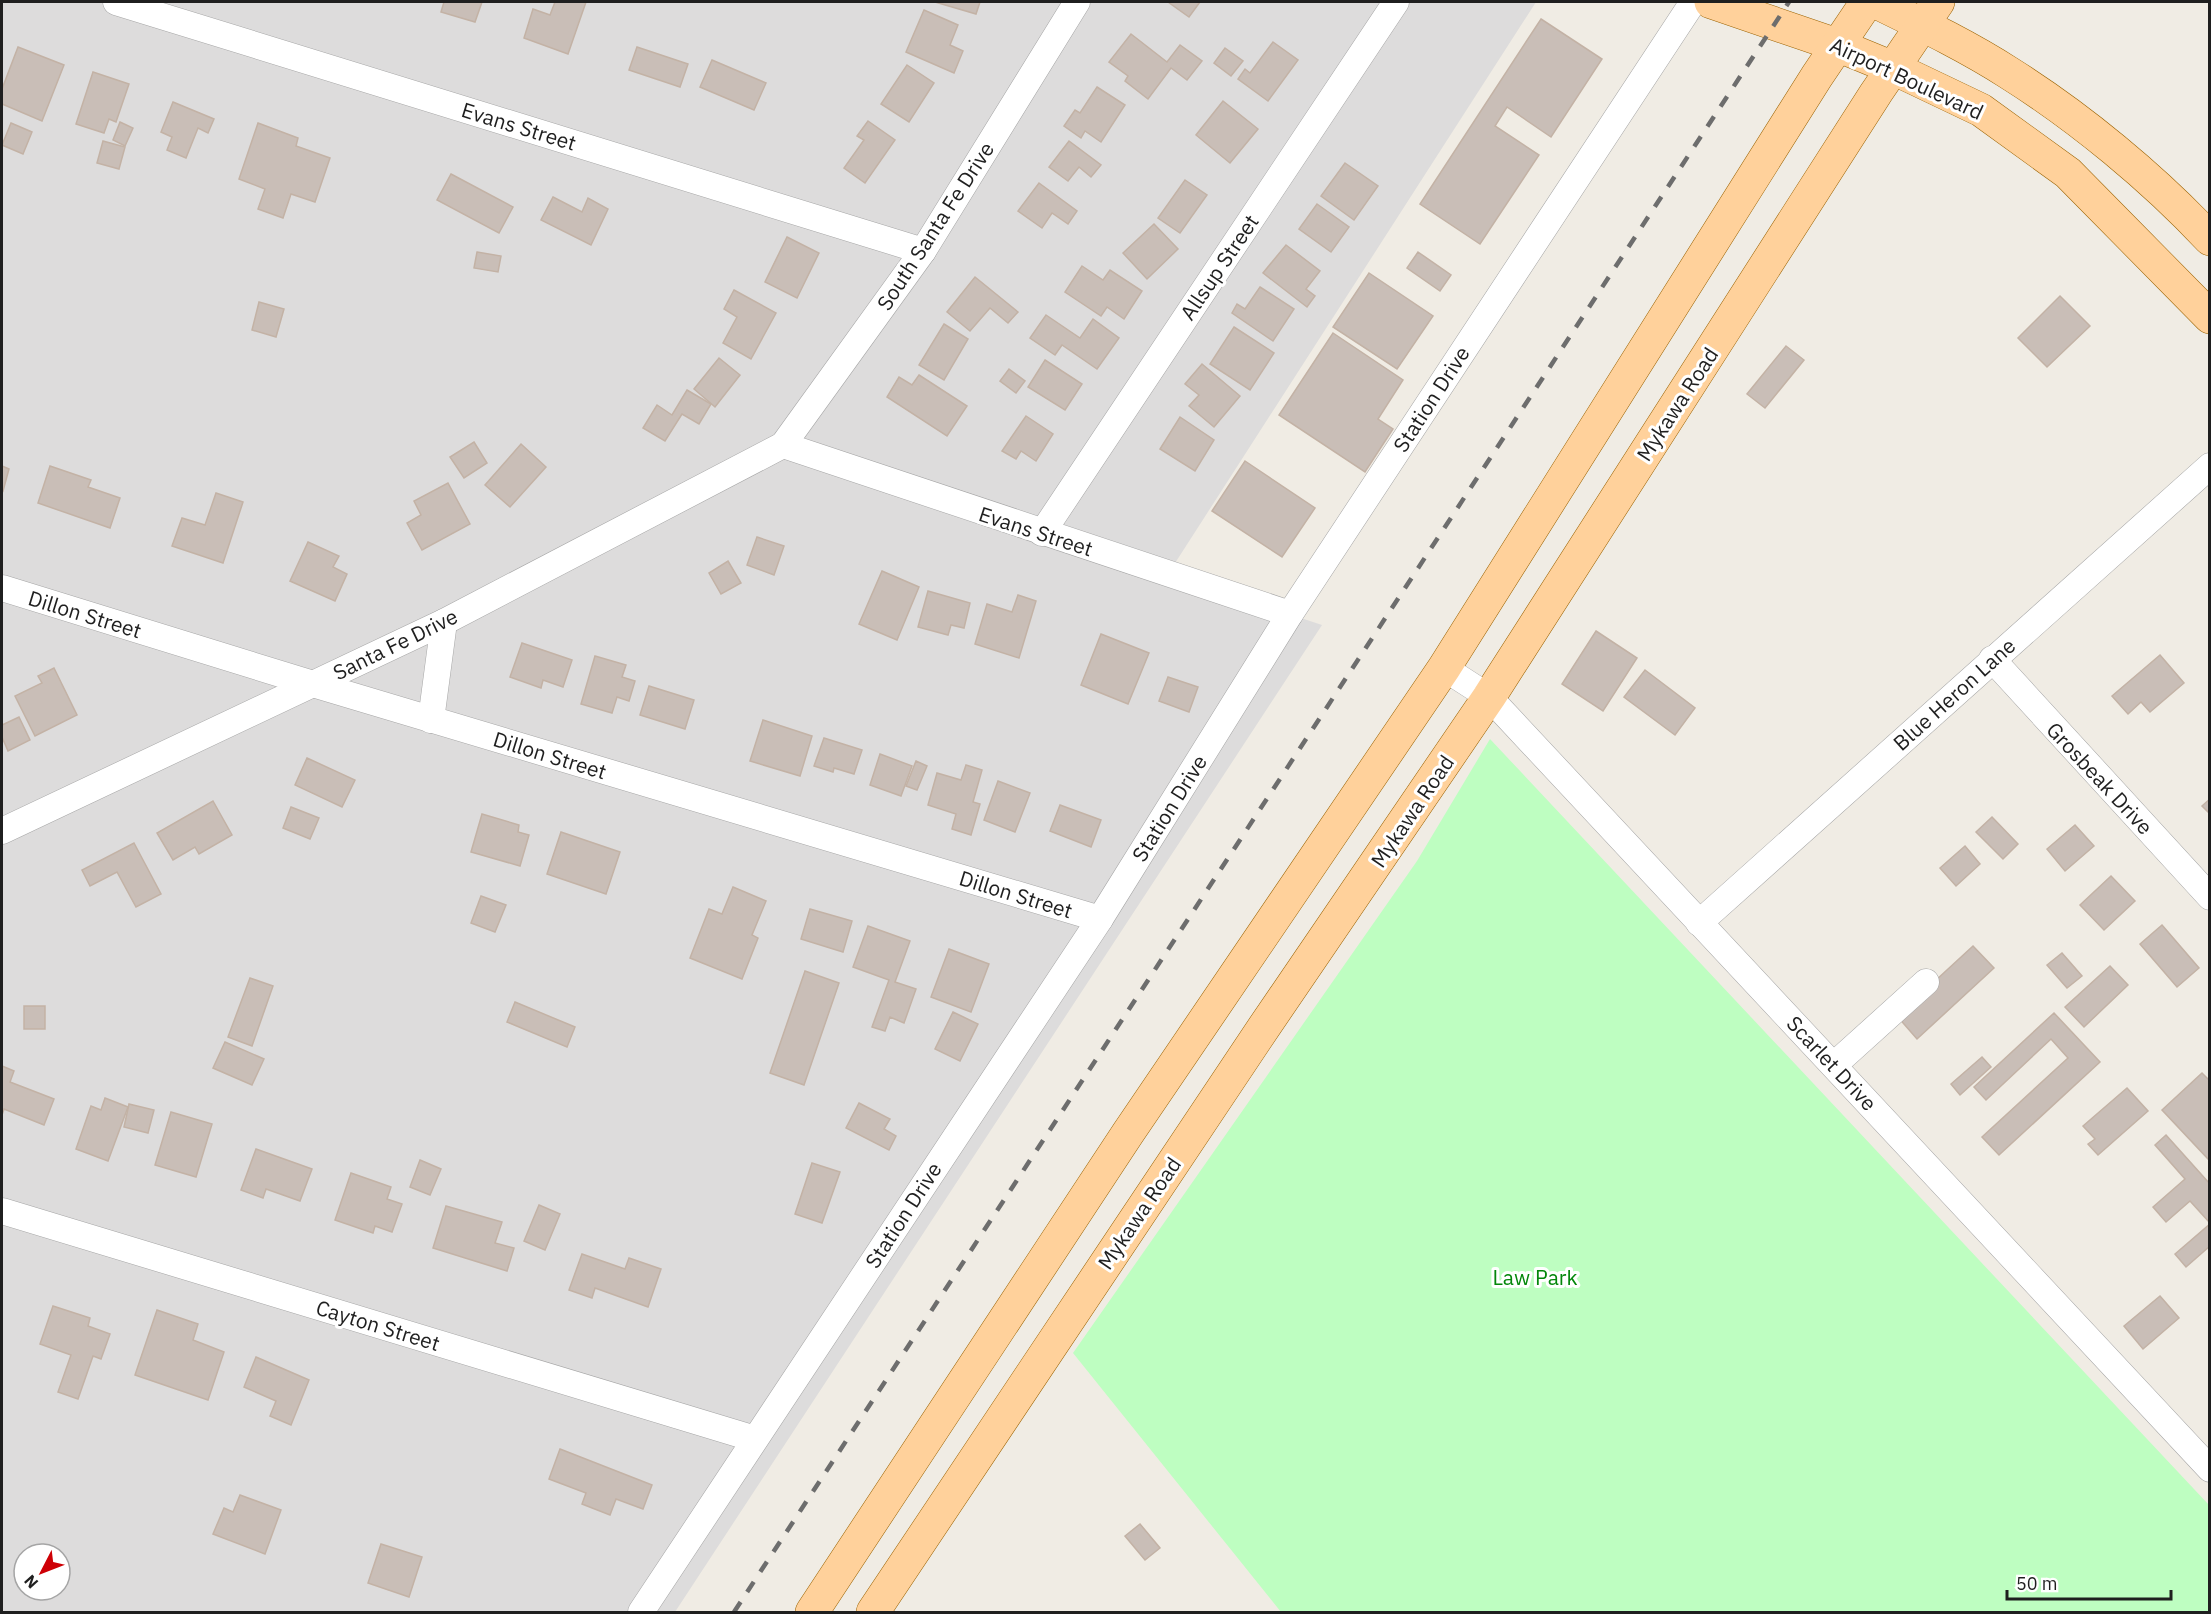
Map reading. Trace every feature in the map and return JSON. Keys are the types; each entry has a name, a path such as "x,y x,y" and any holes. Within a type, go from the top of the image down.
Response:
{"main road":[{"name":"Airport Boulevard","path":"1711,2 1837,45 1893,68 1981,110 2068,173 2210,317"},
{"path":"812,1612 1128,1133 1444,668 1837,45 1868,2"},
{"path":"1876,2 1930,13 2009,73 2058,106 2143,173 2210,238"},
{"name":"Mykawa Road","path":"873,1612 1264,1027 1489,697 1930,13"},
{"path":"1220,999 1264,1027"}],"street":[{"name":"Evans Street","path":"116,2 923,251"},
{"name":"South Santa Fe Drive","path":"783,446 923,251 1077,2"},
{"name":"Allsup Street","path":"1042,533 1396,2"},
{"name":"Station Drive","path":"641,1612 1100,919 1290,614 1693,2"},
{"name":"Evans Street","path":"783,446 1290,614"},
{"name":"Santa Fe Drive","path":"2,831 444,622 783,446"},
{"name":"Blue Heron Lane","path":"1699,923 2210,466"},
{"name":"Dillon Street","path":"2,588 431,720 1100,919"},
{"path":"431,720 444,622"},
{"name":"Grosbeak Drive","path":"1992,659 2210,897"},
{"name":"Scarlet Drive","path":"1444,668 1489,697 2210,1468"},
{"path":"1834,1065 1926,982"},
{"name":"Cayton Street","path":"2,1211 755,1439"}],"shaded area":[{"path":"2,2 1536,2 1168,574 1322,625 675,1612 2,1612"}],"green space":[{"name":"Law Park","path":"1490,739 2209,1505 2209,1612 1281,1612 1073,1353 1417,861"}],"building":[{"path":"444,2 482,2 475,22 441,12"},
{"path":"555,2 586,2 568,54 524,38 533,9 550,15"},
{"path":"935,2 980,2 976,14"},
{"path":"1168,2 1200,2 1189,17"},
{"path":"924,10 958,25 950,45 963,51 954,73 906,52"},
{"path":"1541,19 1602,59 1551,137 1507,107 1495,126 1539,155 1480,244 1420,204"},
{"path":"1131,34 1167,62 1180,45 1202,61 1187,80 1171,68 1148,99 1125,81 1128,76 1109,62"},
{"path":"1273,42 1298,60 1268,101 1238,79 1245,69 1250,73"},
{"path":"18,47 64,65 42,121 2,104 2,89"},
{"path":"637,47 688,64 680,87 629,70"},
{"path":"1225,48 1243,61 1231,76 1214,63"},
{"path":"712,60 766,83 754,110 700,87"},
{"path":"907,65 934,83 909,122 881,104"},
{"path":"93,72 129,84 116,122 109,119 104,133 76,124"},
{"path":"1097,87 1125,105 1101,142 1085,131 1081,138 1064,126 1075,110 1080,113"},
{"path":"1223,101 1258,129 1230,163 1196,135"},
{"path":"173,102 214,119 208,133 198,128 186,158 167,150 172,137 161,132"},
{"path":"868,121 895,140 865,183 844,168 864,140 857,136"},
{"path":"120,122 133,128 125,146 113,140"},
{"path":"11,123 32,132 23,154 2,145"},
{"path":"258,123 298,138 296,146 330,158 315,202 291,194 283,218 258,209 265,189 239,179"},
{"path":"103,141 125,147 119,169 97,163"},
{"path":"1069,141 1101,165 1091,177 1079,167 1068,181 1049,167"},
{"path":"1345,163 1378,186 1354,220 1321,196"},
{"path":"451,174 513,207 499,233 437,200"},
{"path":"1185,180 1207,195 1180,233 1158,218"},
{"path":"1039,183 1077,211 1068,224 1052,213 1042,228 1018,211"},
{"path":"553,197 582,212 588,198 608,209 591,245 541,220"},
{"path":"1317,204 1349,227 1331,252 1299,229"},
{"path":"1154,224 1178,249 1147,279 1123,253"},
{"path":"787,237 819,253 797,298 765,282"},
{"path":"1286,245 1320,271 1306,289 1315,296 1307,307 1263,273"},
{"path":"477,252 501,256 498,272 474,268"},
{"path":"1418,252 1451,275 1440,291 1407,268"},
{"path":"1082,266 1103,280 1110,270 1142,291 1124,319 1107,307 1101,316 1065,292"},
{"path":"1369,273 1433,316 1397,369 1333,327"},
{"path":"975,277 1018,312 1008,323 990,308 970,331 947,312"},
{"path":"1260,287 1294,309 1273,341 1232,313 1237,304 1245,309"},
{"path":"734,290 776,313 751,359 723,343 737,317 724,309"},
{"path":"2060,296 2090,326 2047,367 2018,338"},
{"path":"259,302 284,309 276,337 252,330"},
{"path":"1046,315 1080,338 1093,319 1119,338 1097,369 1062,345 1055,355 1030,338"},
{"path":"944,324 968,339 944,380 919,365"},
{"path":"1234,327 1274,353 1250,390 1210,364"},
{"path":"1333,333 1403,380 1378,419 1393,429 1365,472 1279,415"},
{"path":"1786,346 1804,360 1765,408 1747,394"},
{"path":"719,358 740,375 715,407 694,389"},
{"path":"1045,360 1082,384 1065,410 1028,387"},
{"path":"1202,364 1240,396 1214,427 1189,406 1199,395 1185,384"},
{"path":"1009,369 1025,381 1016,393 1000,381"},
{"path":"919,375 967,406 947,436 887,397 899,377 912,385"},
{"path":"687,390 711,404 699,424 682,414 665,441 643,428 657,405 672,415"},
{"path":"1026,416 1053,434 1036,461 1021,451 1016,459 1002,451"},
{"path":"1180,417 1214,440 1195,471 1160,449"},
{"path":"474,442 487,463 464,478 450,457"},
{"path":"521,444 546,467 510,507 485,485"},
{"path":"1245,461 1315,508 1282,557 1212,511"},
{"path":"2,466 9,469 3,491 2,490"},
{"path":"50,466 91,480 88,487 120,498 110,528 38,503"},
{"path":"448,483 470,524 422,550 407,523 421,515 414,501"},
{"path":"216,493 243,502 223,563 172,546 182,518 205,525"},
{"path":"757,537 784,546 774,575 747,565"},
{"path":"308,542 339,556 333,567 347,574 335,601 290,581"},
{"path":"728,561 741,583 721,594 709,573"},
{"path":"882,571 919,587 897,640 859,624"},
{"path":"928,591 970,603 964,628 951,625 948,635 918,627"},
{"path":"1018,595 1036,601 1019,658 975,644 987,604 1012,612"},
{"path":"1596,631 1637,658 1603,711 1562,684"},
{"path":"1101,634 1149,653 1128,704 1081,685"},
{"path":"522,643 572,660 563,687 543,680 541,688 510,677"},
{"path":"2160,655 2184,683 2150,712 2141,702 2128,714 2112,696"},
{"path":"595,656 626,665 622,677 635,681 629,701 617,697 612,713 581,704"},
{"path":"54,668 77,715 35,736 15,696 42,683 38,676"},
{"path":"1645,670 1695,708 1675,735 1624,697"},
{"path":"1168,677 1198,687 1189,712 1159,701"},
{"path":"649,686 694,700 685,729 640,715"},
{"path":"19,717 30,740 8,751 2,737 2,725"},
{"path":"763,720 812,736 800,776 750,761"},
{"path":"824,738 862,750 854,774 834,768 833,772 814,766"},
{"path":"880,754 912,766 901,796 870,785"},
{"path":"307,758 355,780 342,807 295,785"},
{"path":"916,761 927,766 917,790 906,786"},
{"path":"966,765 982,770 973,802 980,804 971,835 952,829 956,814 928,805 937,773 961,780"},
{"path":"998,781 1030,793 1015,832 984,820"},
{"path":"2210,799 2210,814 2202,806"},
{"path":"213,801 232,835 199,854 195,847 173,860 157,833"},
{"path":"1060,805 1101,820 1091,847 1050,831"},
{"path":"291,807 319,818 310,839 283,828"},
{"path":"482,814 519,825 518,832 529,835 520,866 471,852"},
{"path":"1992,817 2018,844 2003,859 1976,832"},
{"path":"2075,825 2094,846 2065,871 2047,849"},
{"path":"561,832 620,852 606,894 547,874"},
{"path":"134,843 161,894 136,907 117,872 90,886 82,870"},
{"path":"1965,846 1980,864 1956,886 1940,868"},
{"path":"2111,876 2135,901 2104,930 2080,905"},
{"path":"733,887 766,901 752,935 758,938 742,979 690,958 709,909 722,914"},
{"path":"481,896 506,905 495,932 471,923"},
{"path":"810,909 852,921 843,952 801,939"},
{"path":"2162,925 2199,968 2177,987 2140,944"},
{"path":"868,926 910,941 895,982 916,989 904,1023 890,1017 885,1031 872,1027 889,980 853,967"},
{"path":"1973,946 1994,968 1917,1039 1897,1016"},
{"path":"949,949 989,964 971,1012 931,997"},
{"path":"2062,953 2082,976 2067,988 2047,965"},
{"path":"2110,966 2128,985 2084,1027 2065,1007"},
{"path":"805,971 839,983 804,1085 770,1073"},
{"path":"250,978 273,986 252,1046 228,1037"},
{"path":"515,1002 575,1027 567,1047 507,1022"},
{"path":"24,1006 45,1006 45,1029 24,1029"},
{"path":"953,1012 978,1024 960,1061 935,1049"},
{"path":"2054,1013 2100,1062 1999,1155 1982,1137 2068,1058 2051,1039 1986,1100 1974,1087"},
{"path":"225,1042 264,1059 252,1085 213,1068"},
{"path":"1982,1057 1991,1067 1960,1095 1951,1084"},
{"path":"2,1066 14,1071 10,1082 54,1099 44,1125 4,1109 2,1115"},
{"path":"2202,1073 2210,1081 2210,1161 2162,1110"},
{"path":"2127,1088 2148,1111 2098,1155 2088,1144 2095,1139 2083,1126"},
{"path":"105,1098 128,1107 108,1161 76,1149 91,1106 101,1110"},
{"path":"859,1103 890,1119 884,1129 896,1136 889,1150 846,1128"},
{"path":"129,1104 154,1110 148,1133 124,1127"},
{"path":"171,1112 212,1124 196,1177 155,1165"},
{"path":"2166,1135 2210,1184 2210,1223 2190,1201 2166,1222 2153,1207 2185,1179 2155,1145"},
{"path":"256,1149 312,1169 300,1201 266,1189 263,1198 241,1190"},
{"path":"420,1160 441,1169 430,1195 410,1187"},
{"path":"812,1163 840,1172 822,1223 795,1214"},
{"path":"351,1173 391,1187 387,1199 402,1204 392,1232 375,1226 373,1233 335,1220"},
{"path":"539,1205 560,1214 545,1250 524,1241"},
{"path":"446,1206 502,1222 495,1243 514,1248 507,1271 433,1248"},
{"path":"2210,1224 2210,1246 2186,1267 2175,1254"},
{"path":"582,1254 625,1269 629,1258 661,1269 648,1307 595,1288 592,1298 569,1290"},
{"path":"2160,1296 2179,1318 2143,1349 2124,1326"},
{"path":"53,1306 90,1318 88,1326 110,1334 101,1359 93,1356 78,1399 58,1392 71,1355 40,1344"},
{"path":"157,1310 198,1324 193,1340 224,1352 208,1400 135,1375"},
{"path":"256,1357 309,1380 291,1425 270,1416 276,1401 244,1387"},
{"path":"560,1449 652,1485 643,1509 616,1499 610,1515 582,1504 586,1493 549,1479"},
{"path":"240,1495 281,1510 265,1554 213,1534 224,1508 233,1512"},
{"path":"1140,1524 1160,1548 1145,1560 1125,1536"},
{"path":"381,1544 422,1557 409,1597 368,1583"}],"railway":[{"path":"734,1612 1789,2"}]}
